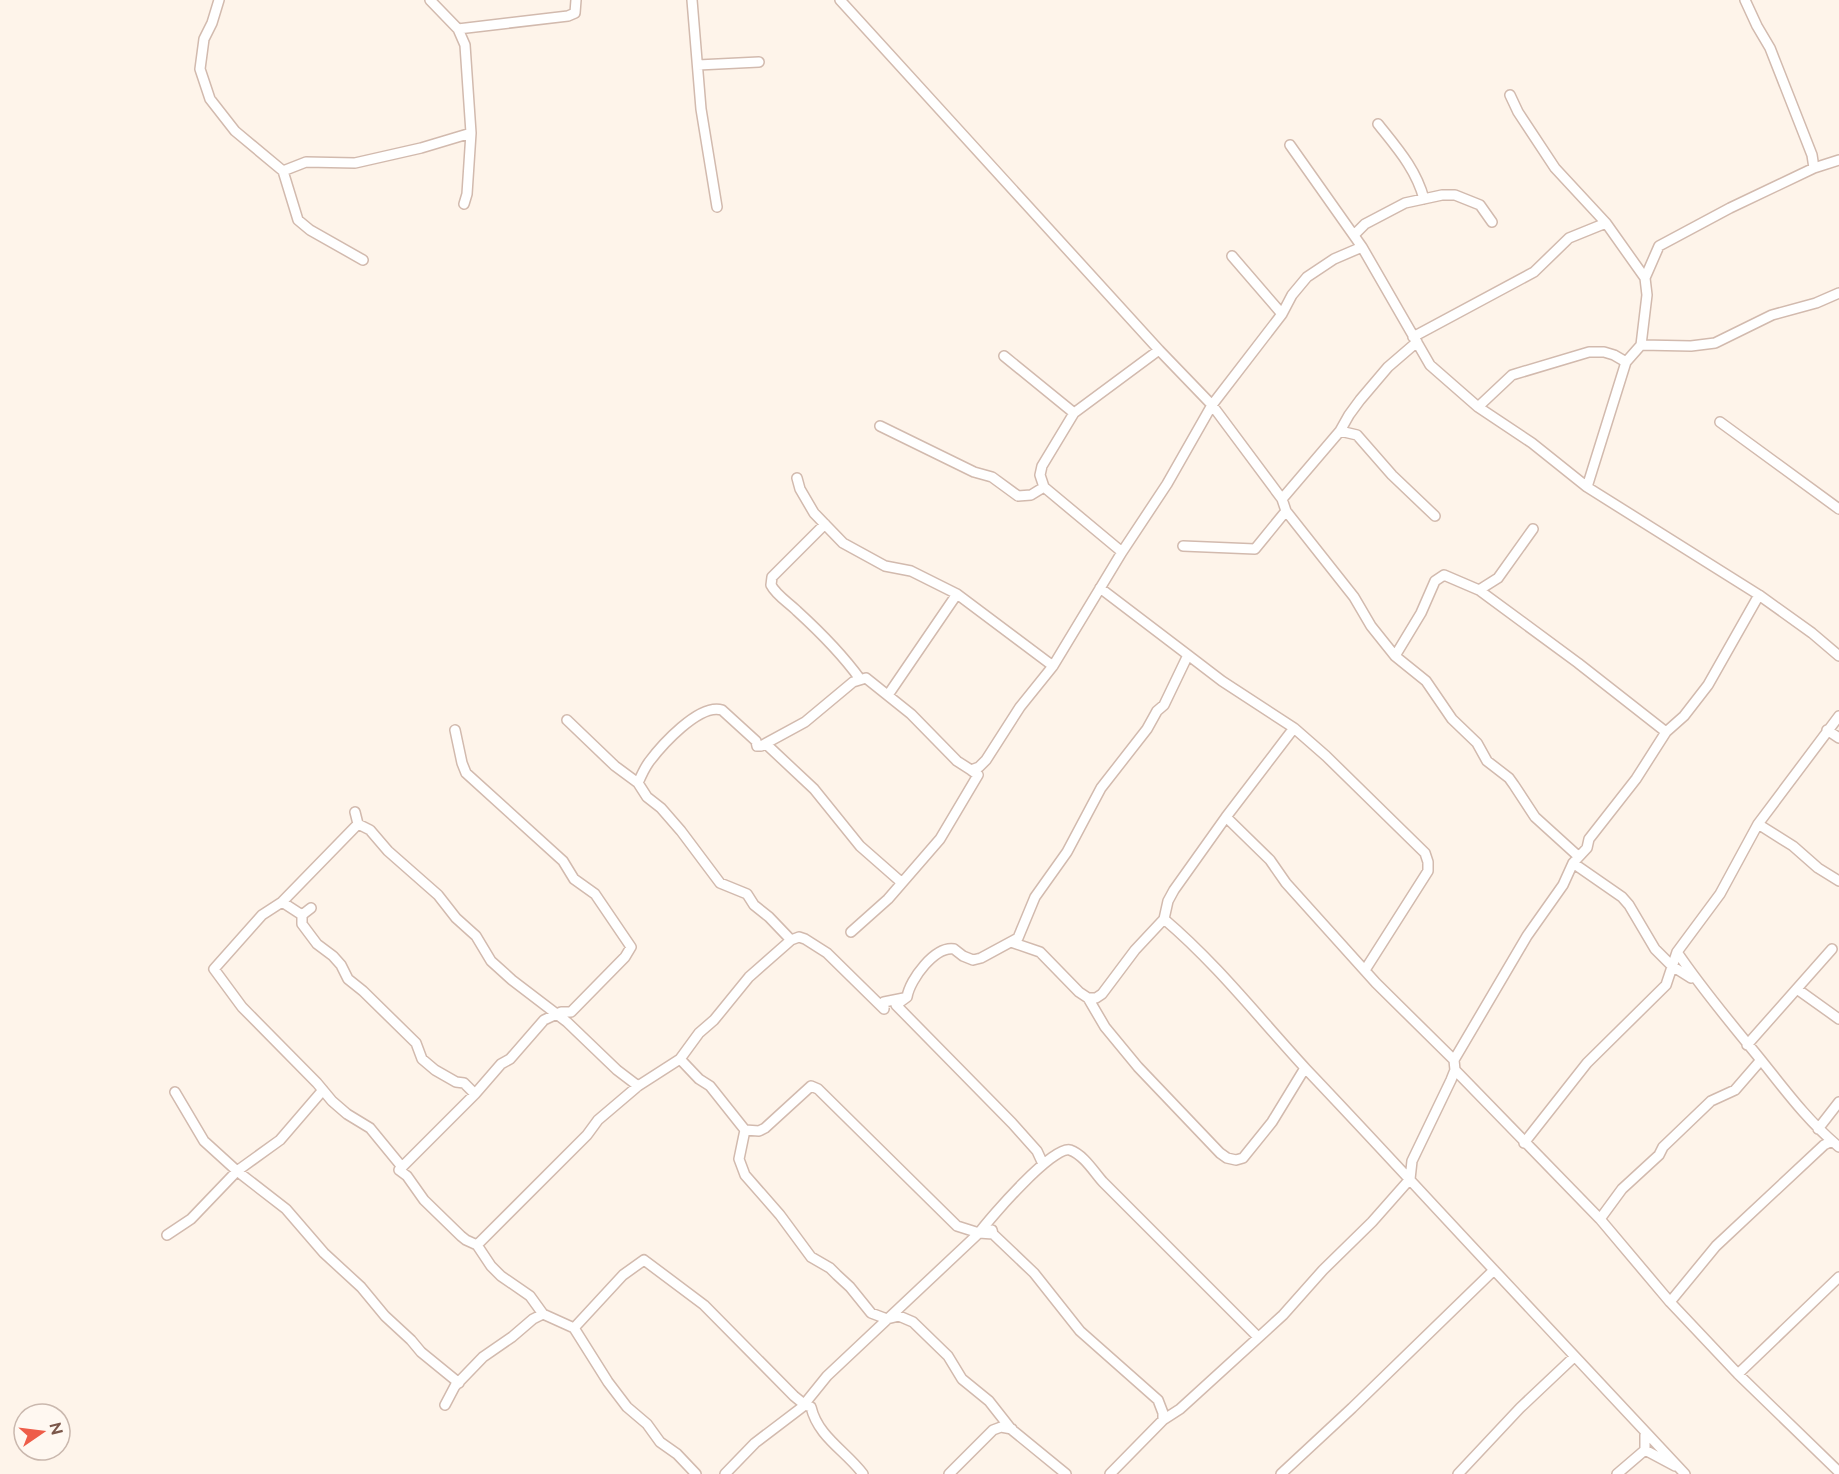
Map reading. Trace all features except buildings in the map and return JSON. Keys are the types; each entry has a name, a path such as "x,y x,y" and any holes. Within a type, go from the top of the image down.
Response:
{"street":[{"path":"219,0 204,39 200,69 210,99 235,131 283,171 298,220 310,230 363,260"},
{"path":"430,0 458,29 465,45 471,133 467,194 464,204"},
{"path":"458,29 568,16 575,13 576,0"},
{"path":"692,0 702,109 717,207"},
{"path":"840,0 1159,350 1212,405 1282,499 1286,511 1354,597 1371,626 1395,656 1426,681 1447,713 1477,743 1487,761 1514,784 1535,817 1576,859 1622,897 1648,939 1672,966 1696,980"},
{"path":"1745,0 1770,48 1812,155 1814,168"},
{"path":"698,65 759,62"},
{"path":"1510,95 1518,112 1555,168 1606,223 1645,278 1647,295 1641,345 1626,362 1587,487"},
{"path":"1378,124 1408,161 1419,182 1424,199"},
{"path":"283,171 306,162 355,163 421,148 471,133"},
{"path":"1290,145 1362,247 1430,366 1478,407 1532,443 1587,487 1759,595 1812,633 1839,656"},
{"path":"1645,278 1659,246 1730,207 1814,168 1839,160"},
{"path":"1354,235 1365,224 1405,203 1455,195 1480,205 1492,222"},
{"path":"1282,499 1340,431 1349,414 1367,392 1415,340 1534,272 1569,238 1606,223"},
{"path":"971,770 979,767 986,760 1020,707 1053,666 1122,552 1167,484 1212,405 1282,314 1292,295 1307,277 1334,259 1362,247"},
{"path":"1232,256 1282,314"},
{"path":"1641,345 1715,344 1772,315 1816,303 1839,293"},
{"path":"1122,552 1044,488 1040,476 1042,466 1074,413 1159,350"},
{"path":"1478,407 1512,375 1534,368 1589,352 1604,352 1626,362"},
{"path":"1004,356 1074,413"},
{"path":"1720,422 1839,509"},
{"path":"880,426 974,472 992,477 1018,496 1031,495 1044,488"},
{"path":"1340,431 1357,435 1392,475 1435,516"},
{"path":"797,478 800,489 814,513 843,543 885,566 911,571 957,594 1053,666"},
{"path":"1183,546 1255,549 1286,511"},
{"path":"825,524 772,577 771,585 834,647 860,679"},
{"path":"1479,590 1498,578 1533,529"},
{"path":"1395,656 1421,613 1435,581 1444,575 1479,590 1666,732"},
{"path":"1100,588 1222,681 1294,728 1326,756 1425,853 1428,871 1365,970"},
{"path":"888,695 957,594"},
{"path":"1110,1474 1163,1420 1180,1409 1283,1315 1330,1262 1372,1222 1410,1179 1412,1161 1455,1070 1454,1060 1527,936 1563,885 1576,859 1587,848 1589,839 1636,779 1666,732 1684,716 1708,685 1759,595"},
{"path":"1043,1164 1037,1151 1012,1123 896,1005 907,997 915,977 938,953 945,949 954,949 973,960 1018,938 1035,897 1067,852 1101,788 1147,729 1157,711 1164,705 1188,655"},
{"path":"638,783 647,764 663,745 695,717 717,709 727,714 756,741 757,746 766,744 805,722 853,682 866,678 911,714 957,762 978,775 940,839 888,899 851,932"},
{"path":"1524,1143 1587,1063 1666,985 1677,952 1720,894 1758,824 1839,716"},
{"path":"567,720 615,766 638,783 647,797 661,808 681,831 720,883 747,894 754,905 791,940"},
{"path":"1089,998 1096,998 1102,994 1129,957 1164,919 1168,901 1174,890 1294,728"},
{"path":"455,730 466,773 563,861 574,879 595,894 631,947 625,957 582,1003 571,1012 556,1015 538,1025 510,1059 501,1064 475,1094 399,1170 407,1176 432,1208 466,1240 477,1245 497,1272 530,1296 543,1314 574,1328 608,1382 627,1407 647,1424 660,1442 677,1454 696,1474"},
{"path":"1827,730 1839,738"},
{"path":"766,744 814,789 861,846 901,882"},
{"path":"355,812 358,824 370,830 388,850 438,895 456,918 476,936 491,961 567,1022 617,1070 638,1086"},
{"path":"1226,817 1270,860 1286,883 1365,970 1454,1060"},
{"path":"358,824 282,902 262,915 214,969 242,1007 338,1107 370,1128 402,1167"},
{"path":"1758,824 1793,846 1818,868 1839,881"},
{"path":"282,902 302,915"},
{"path":"302,915 311,908"},
{"path":"302,915 302,924 317,944 333,956 348,979 416,1043 422,1059 435,1070 456,1082 464,1083 475,1094"},
{"path":"1164,919 1226,979 1305,1068 1682,1471"},
{"path":"477,1245 587,1135 598,1120 638,1086 680,1059 699,1033 714,1020 749,977 791,940 799,937 805,939 827,953 884,1010 884,1002 907,997"},
{"path":"1011,942 1040,951 1079,992 1089,998 1105,1027 1138,1067 1227,1158 1236,1161 1243,1158 1272,1122 1305,1068"},
{"path":"1747,1045 1832,949"},
{"path":"1677,952 1747,1045 1818,1129 1835,1144"},
{"path":"1797,989 1839,1019"},
{"path":"680,1059 699,1079 710,1086 745,1130 759,1131 765,1128 811,1086 828,1098 843,1116 957,1226 979,1233 993,1234"},
{"path":"1600,1219 1622,1190 1659,1155 1663,1148 1711,1101 1734,1090 1761,1060"},
{"path":"1455,1070 1600,1219 1670,1302 1738,1374 1838,1472"},
{"path":"166,1235 191,1219 237,1172 280,1140 323,1090"},
{"path":"175,1092 204,1141 237,1172 286,1209 324,1253 361,1287 385,1316 421,1352 459,1383"},
{"path":"1818,1129 1839,1102"},
{"path":"745,1130 739,1159 745,1175 780,1215 810,1257 830,1268 871,1313 887,1319 899,1316 913,1322 948,1356 962,1379 982,1394 1024,1442 1065,1474"},
{"path":"1670,1302 1716,1246 1824,1145 1835,1144"},
{"path":"725,1474 754,1443 807,1404 827,1376 979,1233 989,1219 1043,1164 1064,1150 1069,1150 1081,1157 1169,1250 1258,1337"},
{"path":"989,1219 993,1234 1034,1273 1080,1331 1158,1400 1163,1420"},
{"path":"574,1328 623,1275 644,1260 704,1305 768,1371 811,1407 816,1423 823,1434 853,1460 863,1474"},
{"path":"1281,1474 1494,1270"},
{"path":"1738,1374 1839,1277"},
{"path":"445,1406 459,1383 483,1357 543,1314"},
{"path":"1458,1474 1520,1408 1574,1357"},
{"path":"949,1474 988,1433 997,1427 1012,1429"},
{"path":"1617,1474 1645,1450 1645,1435 1651,1436"},
{"path":"1645,1450 1682,1471"}]}
